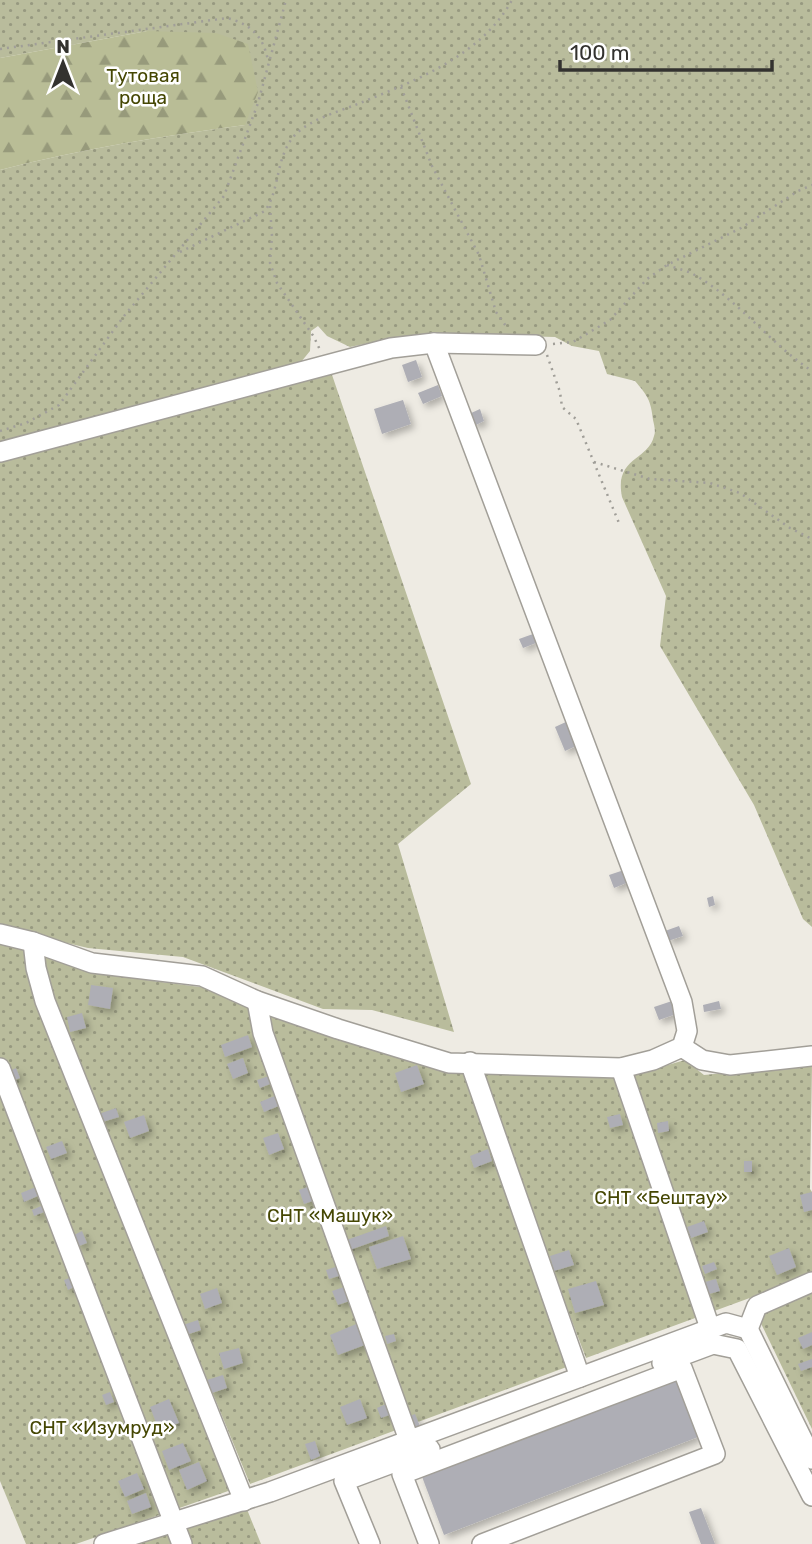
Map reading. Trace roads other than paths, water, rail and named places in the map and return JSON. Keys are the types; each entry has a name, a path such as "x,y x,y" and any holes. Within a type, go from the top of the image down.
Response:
{"street":[{"path":"0,452 391,348 434,343 536,345"},
{"path":"0,934 92,963 202,976 257,1000 338,1029 449,1063 621,1068 653,1060 682,1047 687,1031 682,1002 434,343"},
{"path":"33,943 36,968 45,1000 244,1501"},
{"path":"257,1000 262,1033 409,1440"},
{"path":"682,1047 702,1060 730,1065 812,1056"},
{"path":"470,1062 580,1377"},
{"path":"0,1068 182,1544"},
{"path":"621,1068 710,1328"},
{"path":"812,1282 757,1306 748,1329 812,1459"},
{"path":"104,1544 244,1501 710,1328 726,1323 748,1329"},
{"path":"370,1544 344,1481 713,1345 737,1349 812,1496"},
{"path":"429,1544 402,1474 682,1368 715,1454 482,1544"}],"park label":[{"name":"Тутовая роща","path":"143,86"},
{"name":"СНТ «Бештау»","path":"661,1197"},
{"name":"СНТ «Машук»","path":"330,1215"},
{"name":"СНТ «Изумруд»","path":"102,1427"}]}
